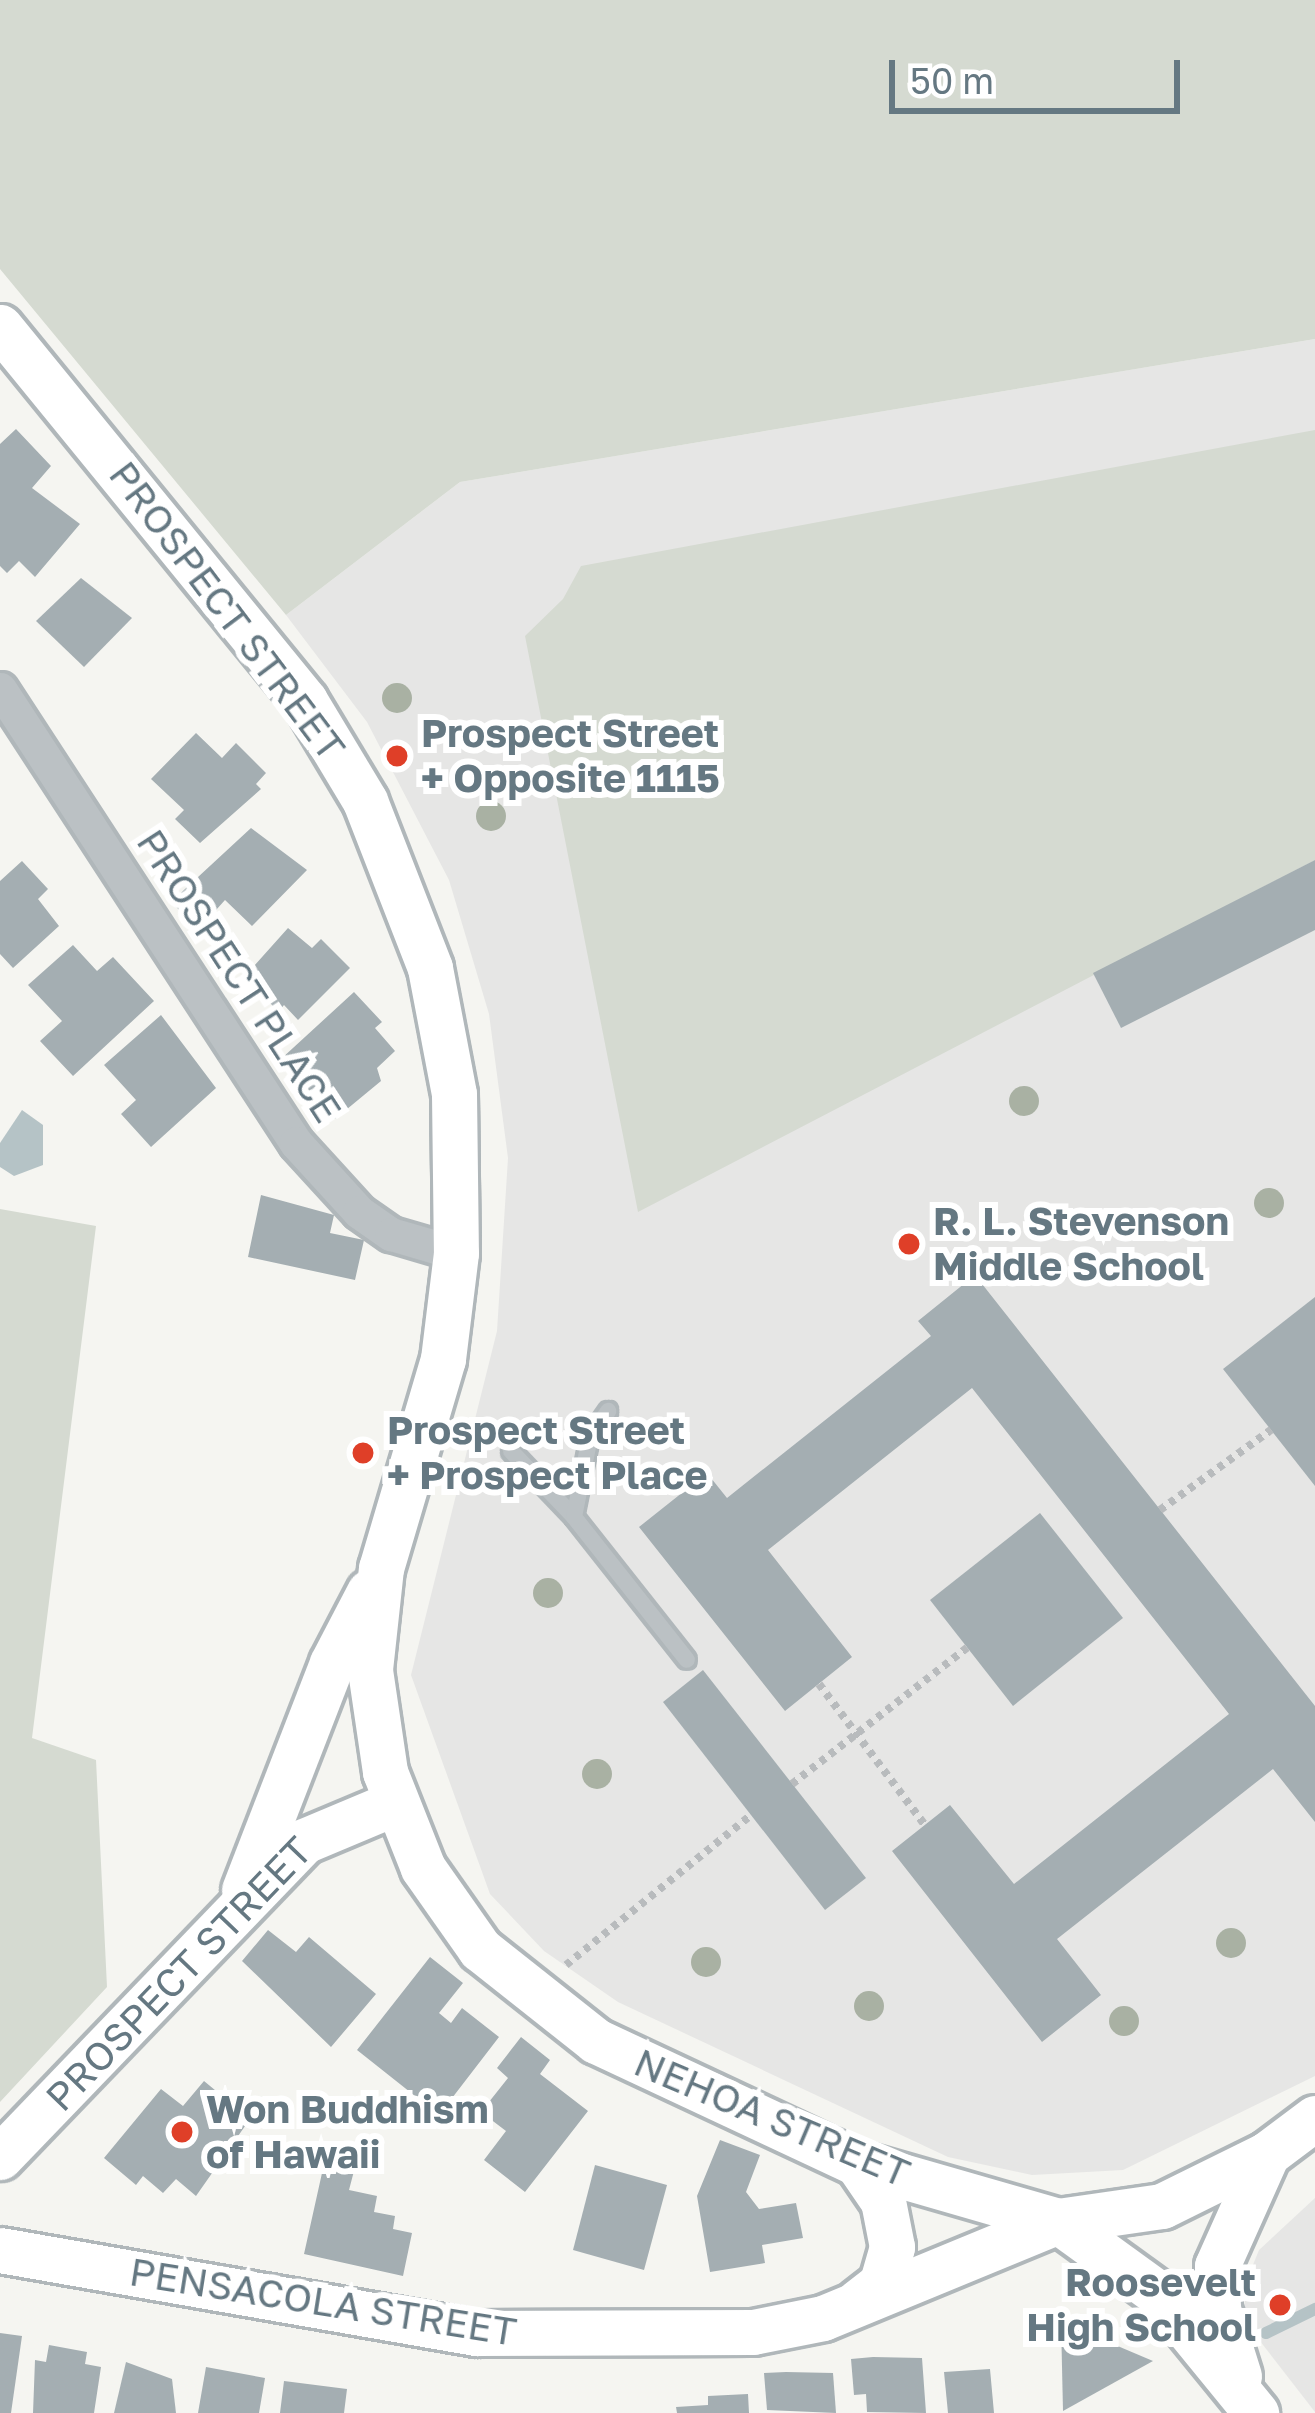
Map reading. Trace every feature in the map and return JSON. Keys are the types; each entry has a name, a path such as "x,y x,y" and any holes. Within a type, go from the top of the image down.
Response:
{"street":[{"name":"PROSPECT STREET","path":"0,327 270,655 365,800 411,907 444,1030 458,1158 456,1253 442,1359 381,1568 370,1670 395,1803 304,1841 0,2157"},
{"name":"PROSPECT PLACE","path":"0,689 296,1143 375,1223 456,1253"},
{"path":"235,1916 332,1663 381,1568"},
{"name":"NEHOA STREET","path":"395,1803 449,1910 554,2015 634,2062 857,2163 1058,2221 1159,2294 1256,2412"},
{"path":"1058,2221 1162,2206 1267,2154 1315,2118"},
{"path":"1256,2412 1216,2291 1224,2242 1267,2154"},
{"path":"857,2163 884,2201 892,2247 882,2283 858,2302"},
{"name":"PENSACOLA STREET","path":"0,2250 476,2333 753,2332 858,2302 1058,2221"}],"lane":[{"path":"574,1517 590,1437 608,1411"},
{"path":"511,1451 574,1517 686,1660"}],"path":[{"path":"1160,1510 1271,1430"},
{"path":"792,1784 967,1648"},
{"path":"819,1684 925,1825"},
{"path":"580,1952 751,1815"}],"shaded area":[{"path":"0,0 1315,0 1315,339 460,482 286,615 0,269"},
{"name":"R. L. Stevenson Middle School","path":"1315,339 1315,2076 1123,2170 1032,2175 948,2157 618,2002 544,1951 490,1894 411,1675 497,1331 508,1158 489,1014 449,880 367,722 286,615 460,482"},
{"path":"1315,430 1315,860 638,1212 525,636 563,599 581,566"},
{"path":"22,1110 43,1125 43,1165 14,1176 0,1167 0,1143"},
{"path":"0,1209 96,1226 32,1738 96,1760 107,1987 0,2102"},
{"name":"Roosevelt High School","path":"1315,2198 1315,2412 1246,2323 1244,2287 1259,2250"}],"building":[{"path":"16,429 51,466 32,488 80,524 35,577 19,561 7,573 0,566 0,444"},
{"path":"81,578 132,618 84,667 36,621"},
{"path":"196,733 222,758 236,743 266,773 256,784 261,789 200,843 175,819 184,810 151,779"},
{"path":"251,828 307,870 252,926 225,900 199,929 171,902"},
{"path":"1315,860 1315,930 1121,1028 1093,973"},
{"path":"22,861 48,889 38,899 59,926 13,968 0,954 0,881"},
{"path":"288,928 312,948 321,939 350,968 298,1020 284,1005 278,1012 246,975"},
{"path":"73,945 97,971 113,957 154,1001 73,1076 40,1041 62,1021 28,985"},
{"path":"354,992 382,1022 375,1028 395,1051 377,1068 381,1081 335,1119 281,1059"},
{"path":"161,1015 216,1088 151,1147 121,1114 136,1100 104,1065"},
{"path":"261,1195 334,1215 330,1233 364,1240 355,1280 248,1257"},
{"path":"975,1275 1315,1706 1315,1822 1273,1769 1057,1939 1101,1995 1042,2042 892,1851 950,1805 1014,1884 1229,1714 972,1388 768,1550 852,1657 785,1711 639,1527 707,1473 727,1498 931,1336 918,1321"},
{"path":"1315,1297 1315,1486 1223,1369"},
{"path":"1040,1513 1123,1618 1013,1706 930,1600"},
{"path":"703,1670 866,1878 825,1910 663,1702"},
{"path":"268,1930 296,1952 309,1937 376,1994 331,2047 242,1961"},
{"path":"430,1957 463,1983 439,2013 451,2023 462,2008 499,2037 439,2115 357,2050"},
{"path":"521,2037 550,2060 540,2074 588,2111 525,2192 484,2160 506,2131 481,2112 508,2078 497,2068"},
{"name":"Won Buddhism of Hawaii","path":"204,2081 250,2119 196,2196 176,2179 163,2193 143,2176 136,2185 104,2158 161,2089 183,2106"},
{"path":"720,2140 760,2155 746,2192 759,2209 796,2203 803,2238 762,2245 765,2263 710,2272 697,2196"},
{"path":"324,2164 354,2171 349,2190 377,2196 374,2212 395,2216 393,2229 412,2233 403,2276 304,2254"},
{"path":"595,2165 667,2185 644,2270 573,2250"},
{"path":"1061,2322 1153,2361 1063,2411"},
{"path":"0,2333 22,2336 11,2413 0,2413"},
{"path":"49,2345 87,2352 85,2364 101,2367 94,2413 33,2413 35,2360 46,2362"},
{"path":"922,2358 926,2413 867,2412 866,2394 854,2395 851,2359"},
{"path":"126,2362 172,2379 176,2413 114,2413"},
{"path":"206,2367 265,2378 259,2413 198,2413"},
{"path":"990,2369 994,2413 948,2413 944,2372"},
{"path":"764,2373 833,2373 836,2413 767,2410"},
{"path":"284,2381 347,2389 344,2413 280,2413"},
{"path":"748,2394 749,2413 677,2413 676,2407 708,2405 708,2396"}],"waterway":[{"path":"1266,2333 1315,2309"}],"place":[{"name":"Prospect Street + Opposite 1115","path":"397,756"},
{"name":"R. L. Stevenson Middle School","path":"909,1244"},
{"name":"Prospect Street + Prospect Place","path":"363,1453"},
{"name":"Won Buddhism of Hawaii","path":"182,2132"},
{"name":"Roosevelt High School","path":"1280,2305"}]}
